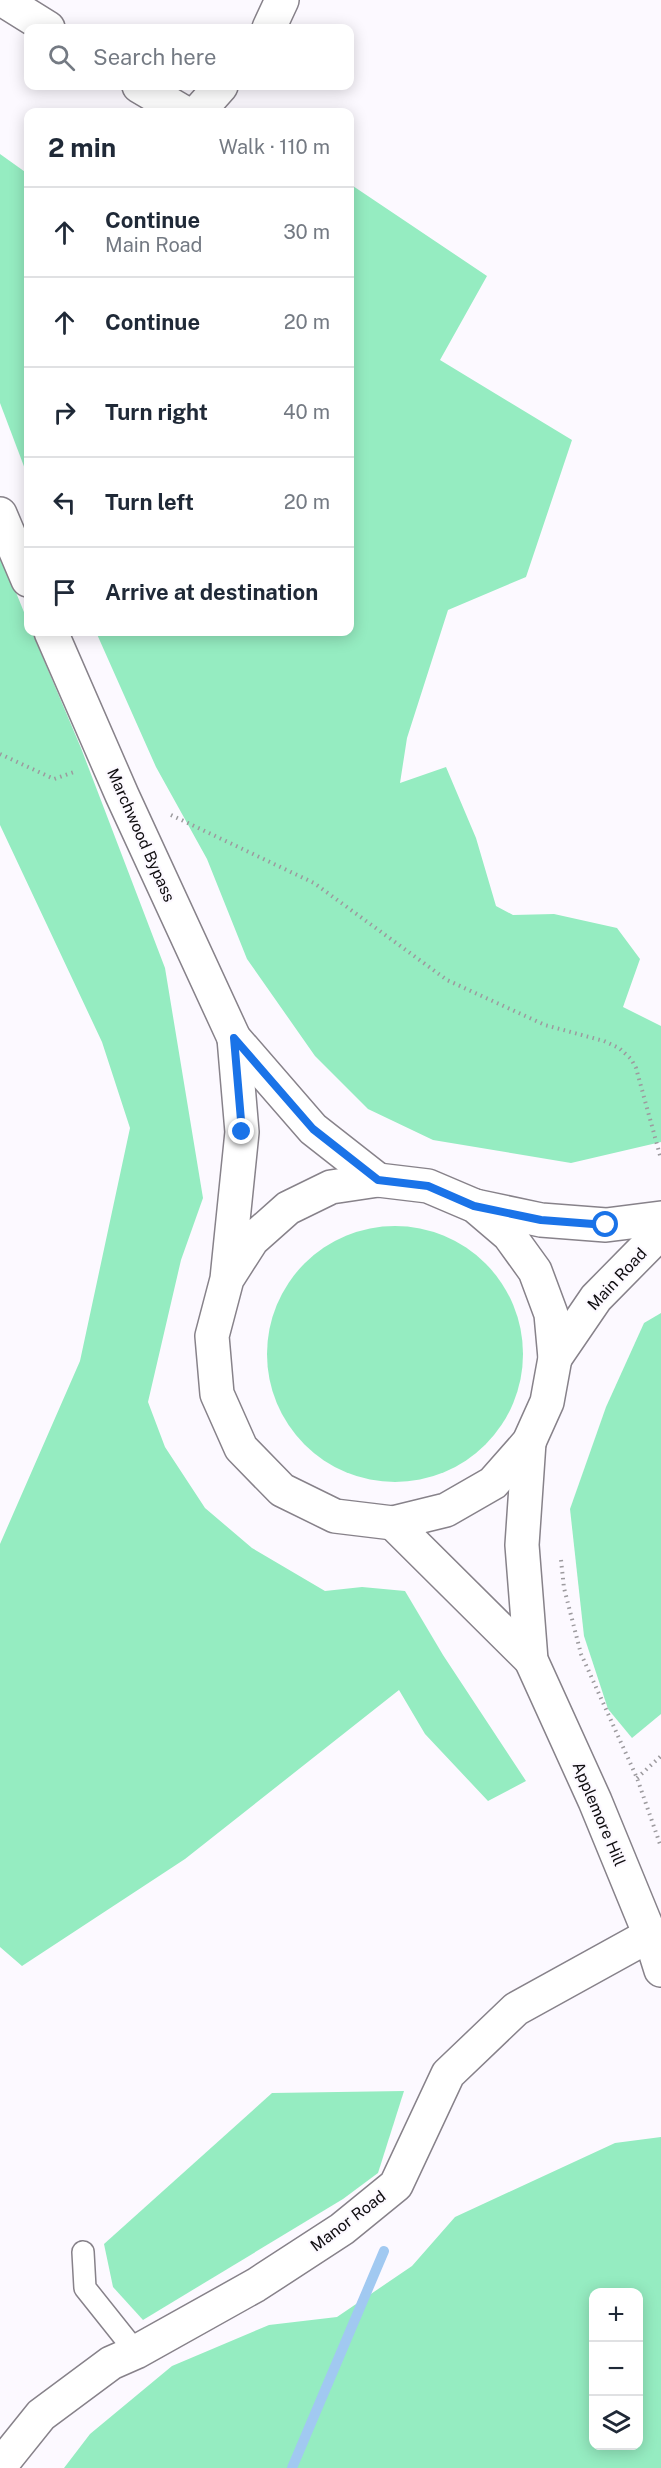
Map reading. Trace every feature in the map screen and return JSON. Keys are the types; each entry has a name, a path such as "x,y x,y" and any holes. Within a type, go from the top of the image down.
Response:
{"main road":[{"path":"3,0 42,24"},
{"path":"271,24 282,0"},
{"path":"147,90 176,108"},
{"path":"202,108 217,90"},
{"path":"0,514 24,571"},
{"name":"Marchwood Bypass","path":"53,636 122,795 234,1038 313,1129 378,1180"},
{"name":"Marchwood Bypass","path":"227,1279 242,1132 234,1038"},
{"path":"378,1180 428,1186 474,1206 509,1235 535,1272 551,1314 555,1359 547,1402 529,1442 493,1483 446,1510 393,1523 335,1516 282,1490 241,1448 216,1394 212,1336 227,1279 252,1240 288,1208 331,1187 378,1180"},
{"name":"Main Road","path":"474,1206 541,1220 606,1225 661,1218"},
{"name":"Main Road","path":"555,1359 596,1298 661,1232"},
{"name":"Applemore Hill","path":"529,1442 522,1545 531,1660 595,1800 650,1935 661,1970"},
{"name":"Applemore Hill","path":"393,1523 531,1660"},
{"name":"Manor Road","path":"0,2466 41,2415 111,2363 136,2352 256,2285 342,2229 396,2185 448,2074 516,2009 650,1935"}],"lane":[{"path":"82,2252 85,2288 136,2352"}],"path":[{"path":"0,754 54,779 74,772"},
{"path":"186,822 314,883 447,980 545,1025 604,1041 619,1048 631,1059 636,1068 661,1159"},
{"path":"560,1554 564,1588 581,1654 638,1778 661,1847"},
{"path":"638,1778 661,1756"}],"green space":[{"path":"0,154 24,171 24,466 0,403"},
{"path":"354,187 487,276 440,360 572,440 526,577 448,610 407,738 400,783 446,767 476,838 496,906 513,915 554,914 617,928 640,959 623,1007 661,1026 661,1142 571,1163 433,1140 368,1109 315,1056 247,959 207,859 156,767 98,636 354,636"},
{"path":"0,553 24,612 24,636 34,636 81,748 165,968 203,1198 181,1260 148,1402 165,1447 205,1508 252,1548 325,1591 362,1587 405,1591 443,1655 526,1781 488,1801 425,1734 399,1690 185,1859 22,1966 0,1947 0,1544 80,1361 130,1128 102,1042 0,825"},
{"path":"382,1226 408,1226 444,1235 466,1247 486,1263 502,1283 514,1305 521,1329 523,1354 521,1379 514,1403 502,1425 486,1445 466,1461 444,1473 408,1482 382,1482 346,1473 324,1461 304,1445 288,1425 276,1403 267,1367 267,1341 276,1305 288,1283 304,1263 324,1247 346,1235"},
{"path":"661,1313 661,1714 632,1738 608,1709 584,1636 570,1509 606,1407 644,1323"},
{"path":"404,2091 378,2173 343,2199 143,2320 113,2287 104,2244 272,2093"},
{"path":"661,2137 661,2468 64,2468 90,2434 172,2366 269,2325 337,2317 412,2266 455,2217 615,2143"}],"waterway":[{"path":"292,2468 384,2251"}],"route":[{"path":"242,1132 234,1038 313,1129 378,1180 428,1186 474,1206 541,1220 606,1225"}]}
